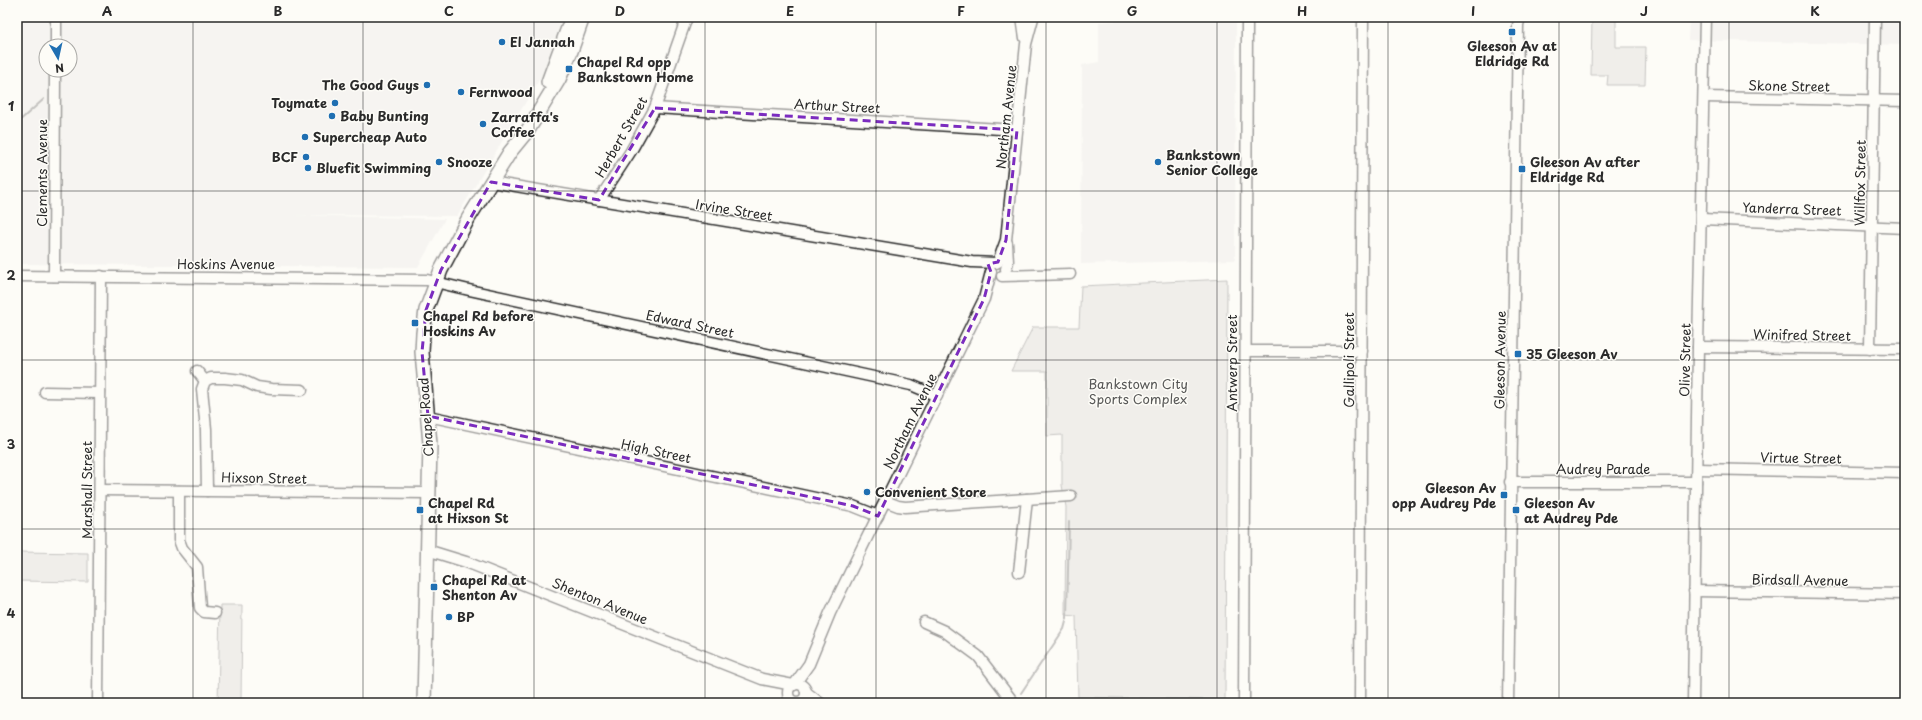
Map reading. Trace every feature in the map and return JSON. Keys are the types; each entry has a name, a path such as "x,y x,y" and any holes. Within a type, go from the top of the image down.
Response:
{"main road":[{"name":"Chapel Road","path":"510,152 521,127 548,83 572,17"},
{"name":"Chapel Road","path":"424,703 430,444 423,373 422,339 425,314 435,282 453,246 510,152 528,130 559,79 583,17"}],"street":[{"path":"56,17 56,38"},
{"name":"Herbert Street","path":"598,200 656,108 686,17"},
{"path":"1022,17 1027,19 1035,17"},
{"name":"Northam Avenue","path":"1022,17 1026,44"},
{"name":"Northam Avenue","path":"794,685 809,664 830,613 984,299 999,270 1008,262 1006,240 1026,44 1035,17"},
{"name":"Gallipoli Street","path":"1360,703 1363,17"},
{"name":"Gleeson Avenue","path":"1506,703 1518,25 1520,17"},
{"name":"Olive Street","path":"1693,703 1698,347 1702,219 1705,17"},
{"name":"Willfox Street","path":"1870,349 1875,17"},
{"name":"Antwerp Street","path":"1244,703 1246,19"},
{"name":"Clements Avenue","path":"54,276 55,78"},
{"name":"Skone Street","path":"1704,97 1905,101"},
{"name":"Arthur Street","path":"656,108 1017,130"},
{"name":"Irvine Street","path":"491,182 972,262 999,270 1025,275 1070,274"},
{"name":"Yanderra Street","path":"1702,219 1905,228"},
{"name":"Hoskins Avenue","path":"17,276 404,278 435,282"},
{"name":"Marshall Street","path":"98,703 101,276"},
{"name":"Edward Street","path":"435,282 484,294 910,385 937,396"},
{"name":"Winifred Street","path":"1698,347 1905,349"},
{"path":"1246,351 1362,351"},
{"path":"197,371 205,381"},
{"path":"205,381 216,378 229,378 271,390 302,390"},
{"path":"205,381 202,389 206,429 207,491"},
{"path":"45,392 100,393"},
{"name":"High Street","path":"428,416 853,506 878,516"},
{"name":"Virtue Street","path":"1697,469 1905,473"},
{"name":"Audrey Parade","path":"1510,482 1696,482"},
{"name":"Hixson Street","path":"100,490 429,493"},
{"path":"179,491 180,544 197,567 200,608 204,612 215,613"},
{"path":"885,501 905,507 1071,496"},
{"path":"1019,572 1027,499"},
{"name":"Shenton Avenue","path":"427,550 466,562 762,679 794,685"},
{"name":"Birdsall Avenue","path":"1694,591 1905,594"},
{"path":"924,622 944,631 978,656 1014,703"},
{"name":"Northam Avenue","path":"805,691 809,664"},
{"name":"Shenton Avenue","path":"762,679 789,698"},
{"path":"813,703 794,702 789,698 789,688 794,685 802,686 805,691 820,703"},
{"path":"799,702 804,699 805,691"}],"highlighted area":[{"path":"655,108 1017,130 1006,240 998,262 988,264 991,272 984,299 878,516 853,506 428,416 422,352 426,310 441,270 491,182 599,200"}],"shaded area":[{"path":"17,17 562,17 547,67 457,216 294,215 445,219 418,267 17,264"},
{"name":"Bankstown Senior College","path":"1173,17 1236,17 1235,260 1081,264 1082,65 1099,62 1099,22"},
{"path":"1689,17 1905,17 1905,45 1688,40"}],"green space":[{"path":"1592,17 1616,17 1616,47 1646,47 1645,85 1607,85 1608,75 1591,75"},
{"name":"Bankstown City Sports Complex","path":"1227,279 1225,700 1078,697 1076,616 1065,615 1066,507 1062,485 1062,435 1047,436 1047,371 1011,371 1033,327 1079,327 1081,286"},
{"path":"17,552 88,553 88,582 17,581"},
{"path":"220,605 242,605 241,703 218,703"}],"waterway":[{"path":"17,123 44,99"},
{"path":"1021,693 1064,629 1067,618 1069,522"}],"place":[{"name":"Gleeson Av at Eldridge Rd","path":"1512,32"},
{"name":"El Jannah","path":"502,42"},
{"name":"Chapel Rd opp Bankstown Home","path":"569,69"},
{"name":"The Good Guys","path":"427,85"},
{"name":"Fernwood","path":"461,92"},
{"name":"Toymate","path":"335,103"},
{"name":"Baby Bunting","path":"332,116"},
{"name":"Zarraffa's Coffee","path":"483,124"},
{"name":"Supercheap Auto","path":"305,137"},
{"name":"BCF","path":"306,157"},
{"name":"Snooze","path":"439,162"},
{"name":"Bankstown Senior College","path":"1158,162"},
{"name":"Bluefit Swimming","path":"308,168"},
{"name":"Gleeson Av after Eldridge Rd","path":"1522,169"},
{"name":"Chapel Rd before Hoskins Av","path":"415,323"},
{"name":"35 Gleeson Av","path":"1518,354"},
{"name":"Convenient Store","path":"867,492"},
{"name":"Gleeson Av opp Audrey Pde","path":"1504,495"},
{"name":"Chapel Rd at Hixson St","path":"420,510"},
{"name":"Gleeson Av at Audrey Pde","path":"1516,510"},
{"name":"Chapel Rd at Shenton Av","path":"434,587"},
{"name":"BP","path":"449,617"}]}
